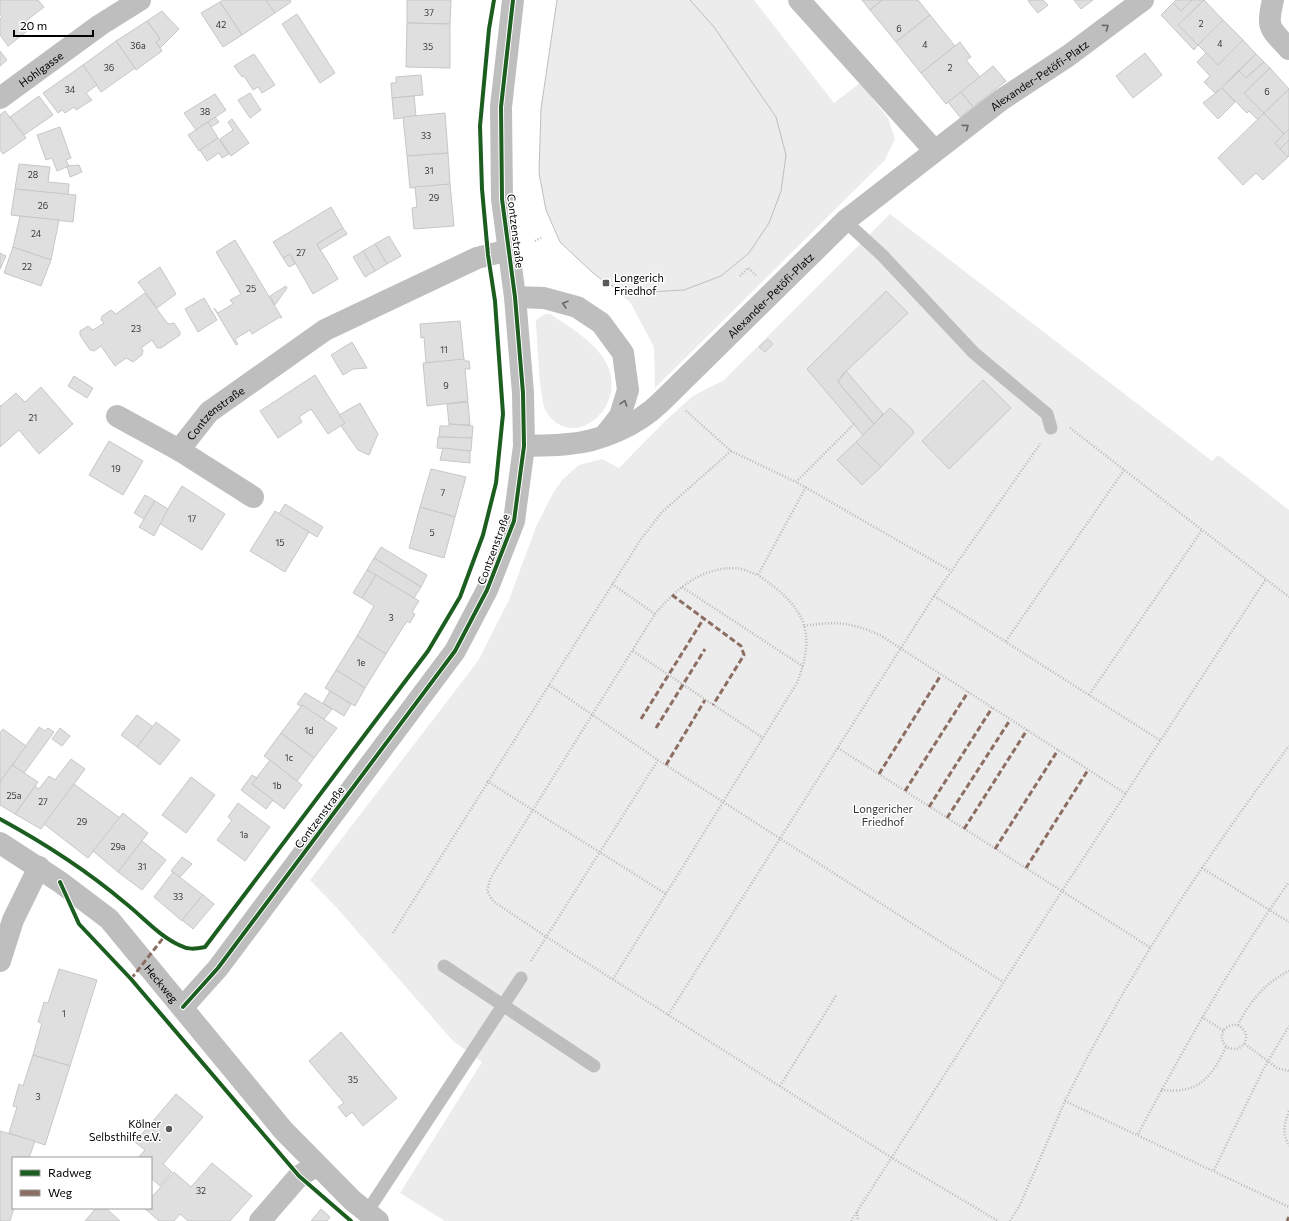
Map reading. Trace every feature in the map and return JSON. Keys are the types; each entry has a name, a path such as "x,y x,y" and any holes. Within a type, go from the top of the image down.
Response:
{"street":[{"name":"Hohlgasse","path":"0,98 100,25 140,0"},
{"name":"Contzenstraße","path":"183,1007 218,968 455,651 487,590 514,521 524,446 523,393 515,297 502,199 501,107 513,0"},
{"path":"799,0 934,150"},
{"name":"Alexander-Petöfi-Platz","path":"524,446 569,444 604,436 641,418 668,396 845,221 934,150 1001,100 1068,56 1143,0"},
{"path":"1273,0 1269,18 1270,28 1289,49"},
{"name":"Contzenstraße","path":"178,450 209,412 325,330 477,258 509,250"},
{"path":"515,297 544,298 577,308 601,323 623,354 628,390 620,416 604,436"},
{"name":"Contzenstraße","path":"117,416 178,450 253,497"},
{"name":"Heckweg","path":"0,843 39,867 109,918 183,1007 248,1089 316,1166 372,1217"},
{"path":"0,961 13,920 39,867"},
{"path":"266,1219 299,1176 316,1166"}],"lane":[{"path":"845,221 882,255 974,353 1047,414 1051,428"},
{"path":"444,966 594,1066"},
{"path":"372,1217 521,978"}],"path":[{"path":"535,241 541,238"},
{"path":"668,396 731,451 806,487 952,571"},
{"path":"796,482 854,424"},
{"path":"668,1015 934,596 1051,428 1068,427 1289,597"},
{"path":"393,933 487,781 641,539 662,512 731,451"},
{"path":"1006,640 1124,470"},
{"path":"758,575 806,487"},
{"path":"1089,695 1202,530"},
{"path":"613,979 798,683 804,667 807,646 804,626 793,603 778,588 758,575 738,568 714,571 695,577 672,595 655,614 491,877 487,891 493,901 545,936 892,1158 998,1221"},
{"path":"851,1221 1003,982 1266,579"},
{"path":"612,584 655,614"},
{"path":"682,587 804,667"},
{"path":"934,596 1006,640 1089,695 1161,740"},
{"path":"804,626 831,622 855,625 880,635 1126,794"},
{"path":"632,651 763,738"},
{"path":"549,685 658,760 1003,982"},
{"path":"1010,1221 1020,1205 1065,1101 1094,1043 1151,948 1202,868 1289,746"},
{"path":"838,748 1151,948"},
{"path":"521,978 545,936 601,851 658,760"},
{"path":"487,781 601,851 666,894"},
{"path":"1202,868 1289,922"},
{"path":"1138,1134 1202,1016 1269,910 1289,882"},
{"path":"1238,1025 1263,988 1277,977 1289,971"},
{"path":"780,1086 837,994"},
{"path":"1202,1016 1224,1031"},
{"path":"1238,1025 1227,1026 1222,1039 1226,1047 1236,1050 1245,1044"},
{"path":"1238,1025 1246,1033 1245,1044"},
{"path":"1214,1170 1268,1062 1289,1026"},
{"path":"1245,1044 1277,1068 1289,1071"},
{"path":"1161,1090 1177,1092 1198,1085 1209,1076 1226,1047"},
{"path":"1065,1101 1138,1134 1289,1207"},
{"path":"1289,1111 1283,1127 1285,1139 1289,1146"},
{"path":"857,1211 858,1221"}],"green space":[{"path":"557,0 754,0 834,103 860,83 888,118 895,139 885,160 655,388 654,347 630,302 592,272 560,242 546,210 539,173 541,109"},
{"name":"Longericher Friedhof","path":"890,214 1212,461 1218,455 1289,510 1289,1221 445,1221 400,1193 482,1062 453,1041 337,908 310,880 478,661 509,600 536,527 553,493 563,479 579,465 602,459 619,468 664,422 693,396 724,380"},
{"path":"545,314 550,314 578,333 591,344 602,356 610,374 611,391 606,406 596,418 584,426 570,428 557,423 546,411 539,371 536,327 536,320"}],"building":[{"path":"0,0 38,0 44,7 26,21 31,28 8,46 0,35 0,19 2,17 0,14"},
{"path":"223,0 266,0 275,13 242,35 220,2"},
{"path":"266,0 290,0 291,2 275,13"},
{"path":"407,0 451,0 450,24 407,23"},
{"path":"862,0 882,0 870,10"},
{"path":"882,0 918,0 930,15 896,42 870,10"},
{"path":"1043,0 1048,5 1038,13 1028,1"},
{"path":"1074,0 1093,0 1081,9"},
{"path":"1176,0 1192,0 1181,11 1173,3"},
{"path":"1192,0 1204,0 1178,25 1198,45 1194,50 1161,15 1173,3 1181,11"},
{"path":"1204,0 1223,20 1198,45 1178,25"},
{"path":"220,2 242,35 223,47 201,13"},
{"path":"162,11 179,29 160,48 156,42 160,39 147,21"},
{"path":"297,14 335,73 320,83 282,24"},
{"path":"930,15 955,46 921,73 896,42"},
{"path":"1223,20 1243,40 1218,65 1198,45"},
{"path":"147,21 160,39 156,42 162,51 136,70 116,41"},
{"path":"407,23 450,24 450,68 406,67"},
{"path":"1243,40 1256,54 1215,93 1204,82 1210,76 1197,62 1206,53 1218,65"},
{"path":"116,41 135,68 101,92 83,65"},
{"path":"960,42 971,57 966,60 980,77 946,104 921,73"},
{"path":"0,51 7,60 0,66"},
{"path":"1145,53 1162,75 1133,98 1116,76"},
{"path":"254,54 275,85 262,93 258,87 253,90 244,76 242,77 234,66"},
{"path":"1256,54 1264,62 1246,78 1239,71"},
{"path":"1264,62 1270,68 1244,93 1264,113 1258,120 1249,111 1247,113 1222,88 1239,71 1246,78"},
{"path":"83,65 97,85 86,93 92,100 76,110 74,107 65,113 62,110 58,113 43,93"},
{"path":"993,66 1006,81 973,107 961,92"},
{"path":"1270,68 1289,89 1264,113 1244,93"},
{"path":"421,75 423,95 392,98 391,83 396,83 396,77"},
{"path":"1222,88 1235,102 1218,119 1203,103"},
{"path":"1289,89 1289,129 1284,134 1264,113"},
{"path":"961,92 973,107 960,117 948,102"},
{"path":"250,93 261,110 250,118 238,100"},
{"path":"215,94 226,110 196,130 184,113"},
{"path":"39,96 53,115 24,135 10,117"},
{"path":"414,96 416,116 394,119 392,98"},
{"path":"5,111 26,138 3,154 0,150 0,115"},
{"path":"445,113 448,153 407,156 403,117"},
{"path":"1264,113 1284,134 1275,143 1288,157 1263,180 1256,173 1243,185 1218,158"},
{"path":"215,117 219,122 211,127 208,122"},
{"path":"232,119 249,143 231,156 220,139 233,130 228,122"},
{"path":"208,122 218,138 199,151 188,135"},
{"path":"60,127 71,158 66,160 69,166 57,171 52,158 46,160 37,135"},
{"path":"1289,129 1289,140 1280,149 1275,143"},
{"path":"218,138 229,154 222,158 219,153 207,161 200,150"},
{"path":"1289,140 1289,156 1288,157 1280,149"},
{"path":"448,153 450,184 410,188 407,156"},
{"path":"19,164 50,167 48,182 69,184 68,195 15,189"},
{"path":"79,165 82,172 70,177 67,166"},
{"path":"450,184 454,226 414,229 412,208 417,207 415,187"},
{"path":"15,189 76,195 73,222 11,215"},
{"path":"331,207 343,228 317,244 338,279 313,294 290,254 283,258 273,242"},
{"path":"20,216 59,220 51,260 13,247"},
{"path":"343,228 347,234 320,250 317,244"},
{"path":"389,236 401,256 387,264 375,244"},
{"path":"235,240 282,318 280,317 252,334 250,330 235,339 238,344 236,345 214,308 218,313 233,304 230,300 241,294 216,252"},
{"path":"375,244 387,264 375,271 363,251"},
{"path":"13,247 51,260 41,286 4,273"},
{"path":"363,251 375,271 365,277 353,257"},
{"path":"0,253 6,256 0,269"},
{"path":"290,254 295,264 289,267 283,258"},
{"path":"160,267 176,294 157,308 138,282"},
{"path":"286,286 287,288 275,305 270,296"},
{"path":"886,291 908,313 843,374 838,382 874,424 863,435 807,369"},
{"path":"145,293 168,324 174,323 180,332 180,335 161,348 157,348 152,340 141,348 143,350 142,355 133,362 126,358 115,366 101,346 94,351 90,350 80,335 80,331 88,326 93,330 104,323 101,320 102,316 111,310 116,314"},
{"path":"204,298 217,320 198,332 185,309"},
{"path":"460,321 464,360 426,363 424,337 421,338 420,324"},
{"path":"768,339 773,344 765,352 759,347"},
{"path":"352,342 367,368 353,369 343,375 331,355"},
{"path":"464,359 465,361 469,361 470,369 465,369 468,401 427,406 423,363"},
{"path":"846,371 883,414 874,424 838,382"},
{"path":"315,375 345,423 328,434 311,409 299,417 302,422 278,438 260,411"},
{"path":"74,376 93,388 87,398 68,386"},
{"path":"983,380 1011,408 949,469 922,441"},
{"path":"41,387 73,424 39,454 19,430 0,447 0,405 1,406 16,393 25,402"},
{"path":"468,402 470,425 449,424 447,404"},
{"path":"360,403 378,434 369,455 358,450 341,426 345,423 339,415"},
{"path":"890,408 911,428 914,433 881,467 856,442"},
{"path":"449,424 473,426 472,438 439,437 440,426 449,426"},
{"path":"438,437 472,438 471,451 437,448"},
{"path":"109,441 143,461 123,495 89,475"},
{"path":"856,442 881,467 862,485 837,460"},
{"path":"443,448 470,451 470,463 440,460"},
{"path":"431,469 466,477 455,517 420,507"},
{"path":"182,486 225,514 202,550 159,523"},
{"path":"145,495 155,501 144,519 134,513"},
{"path":"155,501 168,509 154,536 139,527"},
{"path":"285,504 323,527 317,537 279,514"},
{"path":"420,507 455,517 444,558 409,548"},
{"path":"275,511 309,532 285,572 250,551"},
{"path":"381,547 427,575 421,587 374,558"},
{"path":"374,558 421,587 414,598 367,570"},
{"path":"367,570 376,575 362,598 353,593"},
{"path":"376,575 419,601 412,612 415,614 410,623 407,621 386,654 357,636 374,606 362,598"},
{"path":"357,636 386,654 365,688 336,670"},
{"path":"336,670 365,688 355,706 325,688"},
{"path":"330,691 351,704 344,716 323,703"},
{"path":"305,693 332,709 324,719 297,704"},
{"path":"302,705 337,728 314,758 281,733"},
{"path":"137,715 153,727 137,747 121,735"},
{"path":"156,722 180,740 160,765 137,747"},
{"path":"39,727 45,731 48,728 54,732 24,773 12,765"},
{"path":"60,728 70,736 62,746 52,739"},
{"path":"3,729 26,746 0,782 0,733"},
{"path":"281,733 314,758 297,781 264,756"},
{"path":"71,759 85,769 41,829 15,814 35,786 39,789 49,776 55,780"},
{"path":"270,760 302,785 284,809 252,784"},
{"path":"12,765 38,782 15,814 0,805 0,782"},
{"path":"252,775 257,778 252,784 273,800 266,809 241,790"},
{"path":"191,777 215,795 186,833 162,815"},
{"path":"74,784 120,818 88,858 44,824"},
{"path":"238,803 270,827 245,861 217,840 232,820 228,817"},
{"path":"123,813 148,833 118,872 93,851"},
{"path":"142,841 166,860 142,890 118,872"},
{"path":"182,857 192,864 180,877 171,871"},
{"path":"173,872 203,895 182,921 154,897"},
{"path":"203,895 214,904 193,929 182,920"},
{"path":"59,969 97,980 70,1066 33,1055 42,1023 38,1022 44,1002 48,1003"},
{"path":"341,1032 397,1098 363,1126 352,1112 346,1117 338,1107 344,1103 309,1061"},
{"path":"33,1055 70,1066 45,1145 9,1133 17,1107 13,1106 19,1084 23,1086"},
{"name":"Kölner Selbsthilfe e.V.","path":"176,1094 203,1117 163,1164 172,1172 160,1186 152,1179 152,1157 139,1157 145,1150 135,1142"},
{"path":"0,1131 35,1141 29,1157 12,1157 12,1209 14,1209 10,1221 0,1221"},
{"path":"212,1163 252,1196 230,1221 188,1221 180,1214 174,1221 159,1221 145,1209 152,1209 152,1197 174,1172 191,1187"},
{"path":"95,1209 107,1209 120,1221 85,1221"},
{"path":"321,1209 330,1217 327,1221 311,1221"}],"tram line":[{"path":"557,0 541,109 539,173 546,210 560,242 606,283 630,293 684,290 721,276 749,253 769,223 781,191 786,155 776,117 714,27 690,0"}],"marked path":[{"path":"672,595 741,646 744,655 713,705"},
{"path":"641,719 704,618"},
{"path":"656,728 705,649"},
{"path":"879,774 941,675"},
{"path":"905,791 968,692"},
{"path":"666,765 705,700"},
{"path":"929,807 992,708"},
{"path":"947,818 1010,720"},
{"path":"964,829 1027,730"},
{"path":"995,849 1058,750"},
{"path":"1026,868 1088,770"},
{"path":"131,979 164,937"},
{"path":"1287,1221 1289,1217"}],"cycle path":[{"path":"0,819 49,847 80,868 110,890 157,931 171,941 182,947 195,949 205,947 428,651 460,597 483,535 496,483 503,414 495,301 488,255 482,189 480,126 489,29 494,0"},
{"path":"183,1007 218,968 455,651 487,590 514,521 524,446 523,393 515,297 502,199 501,107 513,0"},
{"path":"60,882 79,924 131,979 299,1176 351,1221"}],"place":[{"name":"Longerich Friedhof","path":"606,283"},
{"name":"Kölner Selbsthilfe e.V.","path":"169,1129"}]}
